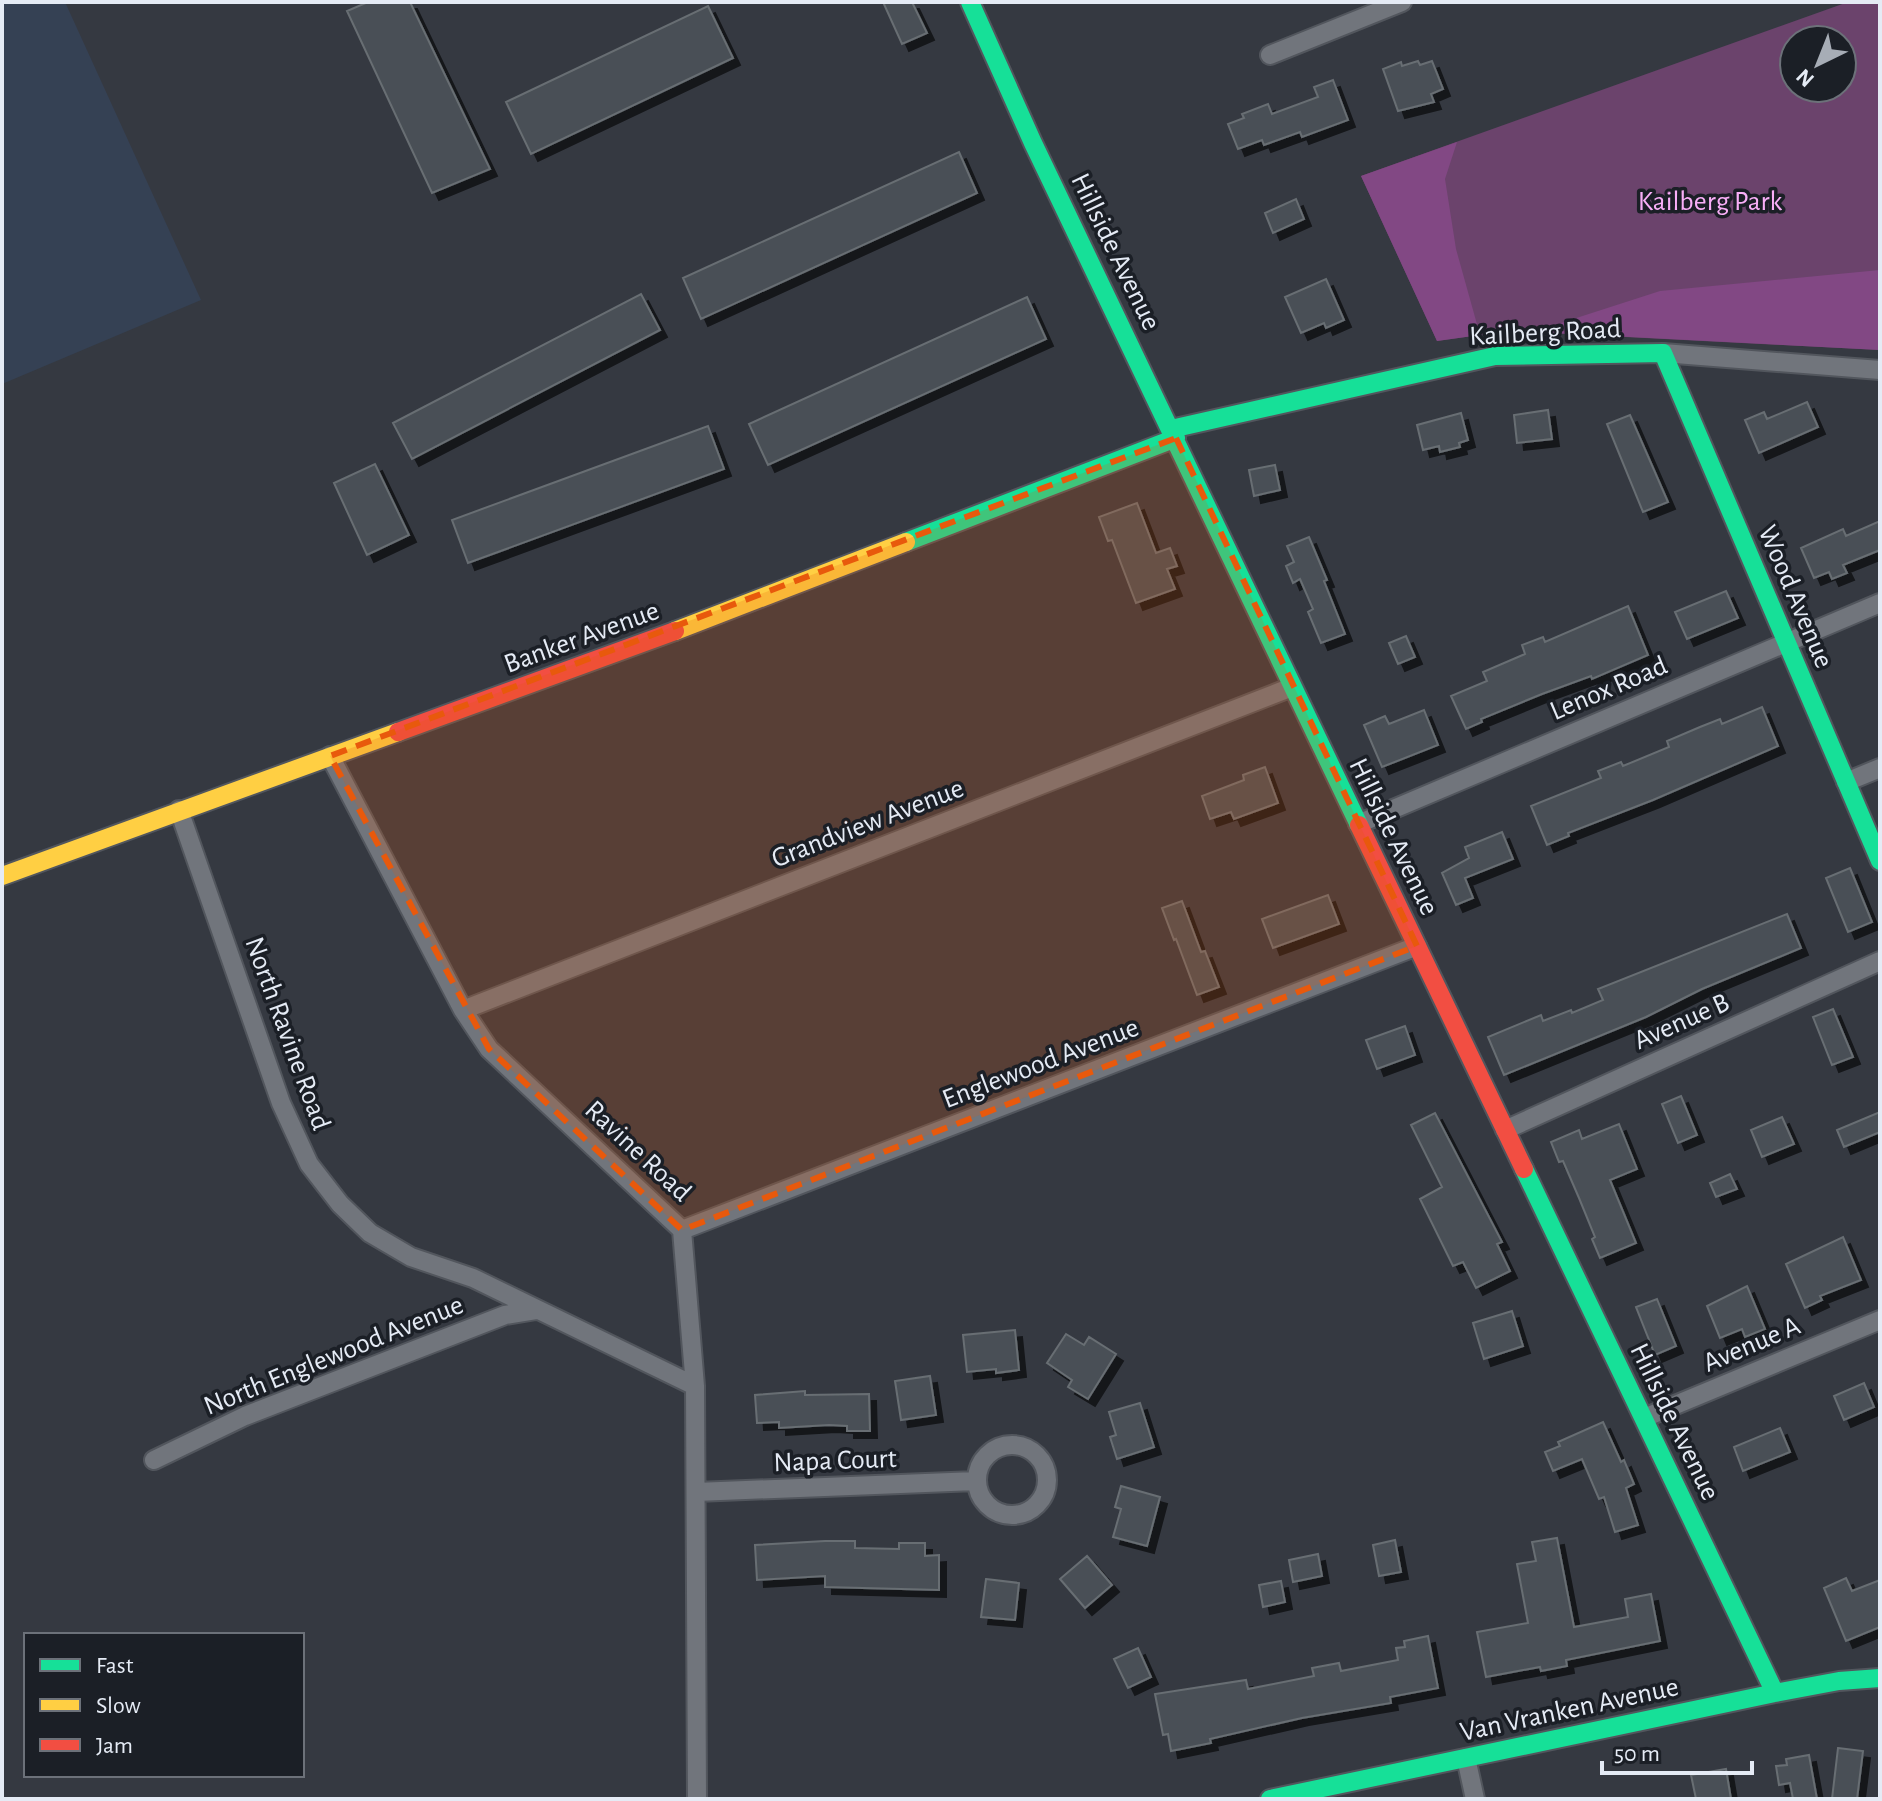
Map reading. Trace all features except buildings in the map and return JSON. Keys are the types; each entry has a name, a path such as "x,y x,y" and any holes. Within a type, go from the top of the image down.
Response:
{"street":[{"name":"Hillside Avenue","path":"970,2 1033,143 1189,471 1775,1693"},
{"path":"1270,55 1402,2"},
{"name":"Kailberg Road","path":"1173,434 1495,356 1663,353 1880,370"},
{"name":"Wood Avenue","path":"1663,353 1880,861"},
{"name":"Banker Avenue","path":"2,876 695,624 1173,434"},
{"name":"Lenox Road","path":"1358,824 1880,603"},
{"name":"Grandview Avenue","path":"463,1010 1292,687"},
{"name":"Ravine Road","path":"330,756 463,1010 489,1049 682,1230 695,1386 697,1799"},
{"path":"1846,782 1880,768"},
{"name":"North Ravine Road","path":"179,810 281,1103 309,1164 340,1204 370,1233 411,1257 473,1278 695,1386"},
{"name":"Englewood Avenue","path":"682,1230 1417,946"},
{"name":"Avenue B","path":"1505,1130 1880,961"},
{"name":"North Englewood Avenue","path":"154,1460 245,1416 505,1315 536,1310"},
{"name":"Avenue A","path":"1644,1418 1880,1320"},
{"name":"Napa Court","path":"696,1492 976,1481"},
{"name":"Van Vranken Avenue","path":"1270,1799 1775,1693 1839,1681 1880,1678"},
{"path":"1466,1758 1475,1799"}],"highlighted area":[{"path":"1176,438 1417,946 682,1230 489,1049 330,756"}],"shaded area":[{"path":"2,2 65,2 201,300 2,384"},
{"path":"1457,142 1445,179 1456,249 1480,335 1437,341 1361,176"},
{"path":"1880,270 1880,350 1533,332 1660,291"}],"green space":[{"name":"Kailberg Park","path":"1848,2 1880,2 1880,350 1508,331 1437,341 1361,176 1778,27 1778,104 1858,104 1858,24 1786,24"}],"traffic: fast":[{"path":"970,2 1033,143 1359,825"},
{"path":"1171,429 1495,356 1663,353 1880,861"},
{"path":"906,542 1176,438"},
{"path":"1524,1169 1775,1693"},
{"path":"1270,1799 1775,1693 1839,1681 1880,1678"}],"traffic: slow":[{"path":"675,631 906,542"},
{"path":"2,876 398,732"}],"traffic: jam":[{"path":"398,732 675,631"},
{"path":"1359,825 1524,1169"}]}
